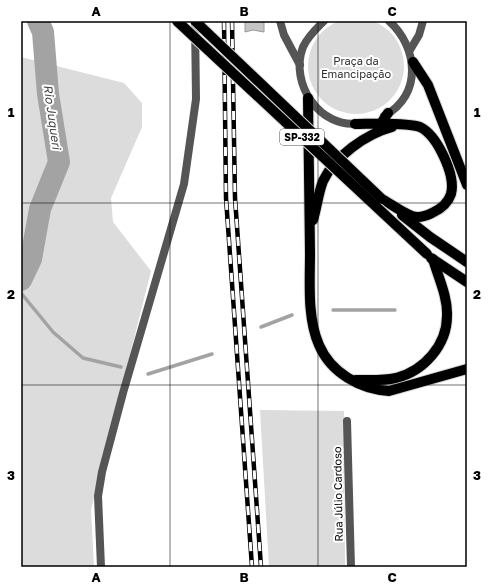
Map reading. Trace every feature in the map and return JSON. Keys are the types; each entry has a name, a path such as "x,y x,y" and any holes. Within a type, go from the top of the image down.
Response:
{"main road":[{"name":"SP-332","path":"177,21 430,256 467,282"},
{"name":"SP-332","path":"195,21 382,199 430,237 467,262"},
{"path":"413,62 428,85 467,185"},
{"path":"308,98 309,232 313,323 315,334 322,351 332,365 352,380 369,388 389,390 467,369"},
{"path":"309,232 324,181 344,155 370,136 388,114"},
{"path":"355,124 417,126 431,135 445,160 452,183 451,192 442,208 431,214 419,217 411,216 382,199"},
{"path":"370,136 399,125"},
{"path":"352,380 377,381 397,378 413,371 427,360 437,348 444,336 448,316 446,300 430,256"}],"street":[{"path":"101,567 98,496 102,472 123,393 184,184 196,107 195,21"},
{"path":"280,21 284,35 300,65"},
{"path":"324,21 309,37 303,48 300,65 302,82 308,98 321,112 337,121 355,124 374,121 388,114 404,98 411,81 413,62 410,50 397,21"},
{"path":"389,21 400,30"},
{"path":"410,50 419,35 423,21"},
{"name":"Rua Júlio Cardoso","path":"347,421 351,567"}],"green space":[{"name":"Praça da Emancipação","path":"356,18 374,22 383,26 390,32 396,39 400,48 404,66 400,84 396,93 390,100 383,106 374,110 356,114 338,110 329,106 322,100 316,93 312,84 308,66 312,48 316,39 322,32 329,26 338,22"},
{"path":"21,57 124,83 142,103 142,127 111,198 113,222 151,271 91,510 94,567 21,567"},
{"path":"260,410 344,411 345,567 269,567"}],"building":[{"path":"245,21 264,21 264,32 253,30 245,32"}],"waterway":[{"name":"Rio Juqueri","path":"21,280 31,259 40,209 59,162 48,94 43,32 38,21"},
{"path":"21,293 53,332 83,358 121,367"},
{"path":"333,310 395,310"},
{"path":"261,327 292,315"},
{"path":"148,374 212,354"}],"railway":[{"path":"224,21 226,198 252,567"},
{"path":"232,21 235,198 261,567"}]}
